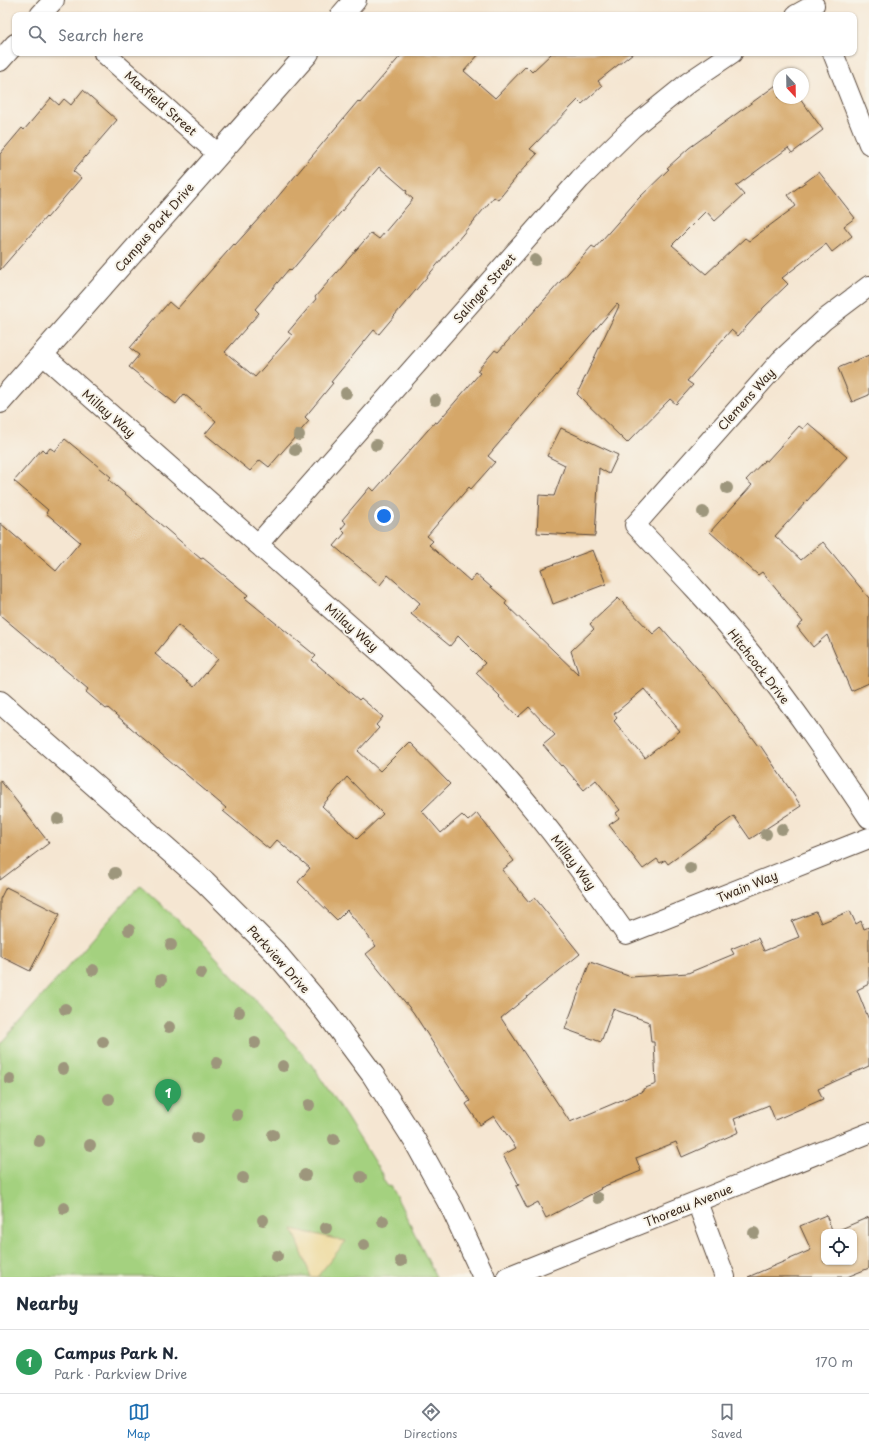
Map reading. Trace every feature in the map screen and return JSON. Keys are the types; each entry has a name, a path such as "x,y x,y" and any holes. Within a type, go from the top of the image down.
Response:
{"street":[{"path":"345,12 355,0"},
{"path":"803,12 815,7"},
{"path":"0,61 12,47"},
{"name":"Maxfield Street","path":"107,56 218,154"},
{"name":"Campus Park Drive","path":"0,402 305,56"},
{"name":"Salinger Street","path":"258,544 580,179 632,128 689,82 728,56"},
{"path":"834,56 869,144"},
{"name":"Clemens Way","path":"635,525 781,360 824,320 869,286"},
{"name":"Millay Way","path":"42,354 436,703 504,775 567,851 626,934"},
{"name":"Hitchcock Drive","path":"635,525 696,589 753,656 824,750 869,818"},
{"name":"Parkview Drive","path":"0,702 205,882 275,952 326,1012 373,1075 415,1141 453,1210 484,1277"},
{"name":"Twain Way","path":"626,934 869,838"},
{"name":"Thoreau Avenue","path":"507,1277 869,1133"},
{"path":"697,1202 725,1277"}],"green space":[{"path":"140,885 204,944 311,1064 347,1118 383,1176 383,1179 388,1187 390,1186 436,1277 0,1277 0,1044"}],"sand":[{"path":"293,1229 346,1241 317,1277 311,1277"}],"building":[{"path":"400,56 477,56 464,71 495,98 526,66 532,72 549,56 629,56 598,81 602,86 582,104 578,100 530,149 537,154 515,178 498,200 494,197 379,334 374,330 331,382 333,383 305,417 309,421 269,467 260,460 250,471 205,434 216,421 184,394 176,404 129,367 139,355 130,348 169,302 177,309 234,244 235,245 271,205 358,101 360,103","holes":["379,167 407,191 406,193 413,199 379,239 371,233 315,297 316,299 288,332 292,335 255,377 225,352 259,313 255,309 289,269 291,271"]},
{"path":"773,87 773,104 804,104 823,130 792,153 788,148 736,186 744,195 715,221 706,211 672,245 706,274 745,238 749,241 796,206 788,195 819,172 855,218 844,226 852,236 832,252 826,244 782,278 788,284 764,307 738,336 731,330 687,381 693,385 676,404 670,399 627,443 577,394 619,306 617,304 488,456 495,462 471,489 469,487 427,536 433,541 429,545 470,581 476,574 507,601 505,604 579,675 571,651 594,629 590,624 618,598 653,634 661,627 717,691 758,746 760,745 801,806 750,839 734,816 668,864 665,860 660,863 657,859 643,869 609,825 619,818 616,813 620,810 596,780 584,790 562,765 561,766 543,745 555,735 529,707 518,717 499,697 500,696 476,673 485,663 458,636 450,646 411,614 420,603 388,575 380,585 334,546 345,533 341,529 346,523 342,520 370,487 374,491 435,422 437,423 480,373 477,371 495,350 498,352 592,246 595,248 639,198 669,169 667,168 689,148","holes":["644,689 680,731 645,758 614,721 617,718 614,714"]},
{"path":"83,90 117,120 73,171 81,178 0,270 0,154 22,128 24,130 51,98 59,105 64,99 71,105"},
{"path":"869,355 869,395 852,402 838,368"},
{"path":"808,423 847,457 775,536 801,560 823,542 869,598 869,683 851,691 827,635 813,647 797,627 803,622 762,572 758,575 710,532 752,485 746,480 765,460 767,461 799,426 803,429"},
{"path":"561,428 618,455 609,474 599,468 595,536 537,533 539,495 554,496 565,465 547,456"},
{"path":"65,439 111,477 109,480 201,559 203,558 248,595 245,598 316,656 312,660 359,700 361,698 383,717 376,725 379,728 358,751 380,771 409,742 450,784 422,811 441,833 462,815 468,821 477,813 514,861 502,870 529,902 535,898 580,954 501,1018 570,1122 656,1084 654,1042 651,1042 649,1022 613,1009 601,1042 565,1029 590,962 631,977 688,973 734,954 731,949 758,938 764,951 799,937 792,921 816,912 821,923 850,911 856,924 861,921 864,929 869,927 869,984 857,990 869,1020 869,1066 818,1089 823,1099 775,1120 769,1105 734,1119 739,1132 682,1157 676,1142 636,1158 641,1171 600,1188 601,1189 546,1218 538,1202 527,1208 516,1186 519,1185 503,1155 516,1148 494,1116 480,1125 466,1104 470,1101 413,1012 366,954 376,946 347,910 337,920 298,882 310,868 277,840 269,849 223,811 226,808 108,708 106,709 86,692 88,689 0,615 0,523 56,571 80,542 46,513 48,510 14,481 42,449 46,453 50,448 55,451","holes":["178,625 218,659 194,687 155,654","347,777 383,814 357,839 322,806"]},
{"path":"593,550 606,584 553,604 541,569"},
{"path":"0,780 49,843 0,880"},
{"path":"6,887 60,914 30,971 0,956 0,899"},
{"path":"826,1215 832,1229 821,1229 821,1265 857,1265 857,1229 841,1229 869,1217 869,1268 847,1277 748,1277 811,1250 800,1226"}],"place":[{"name":"Campus Park N.","path":"168,1112"}]}
